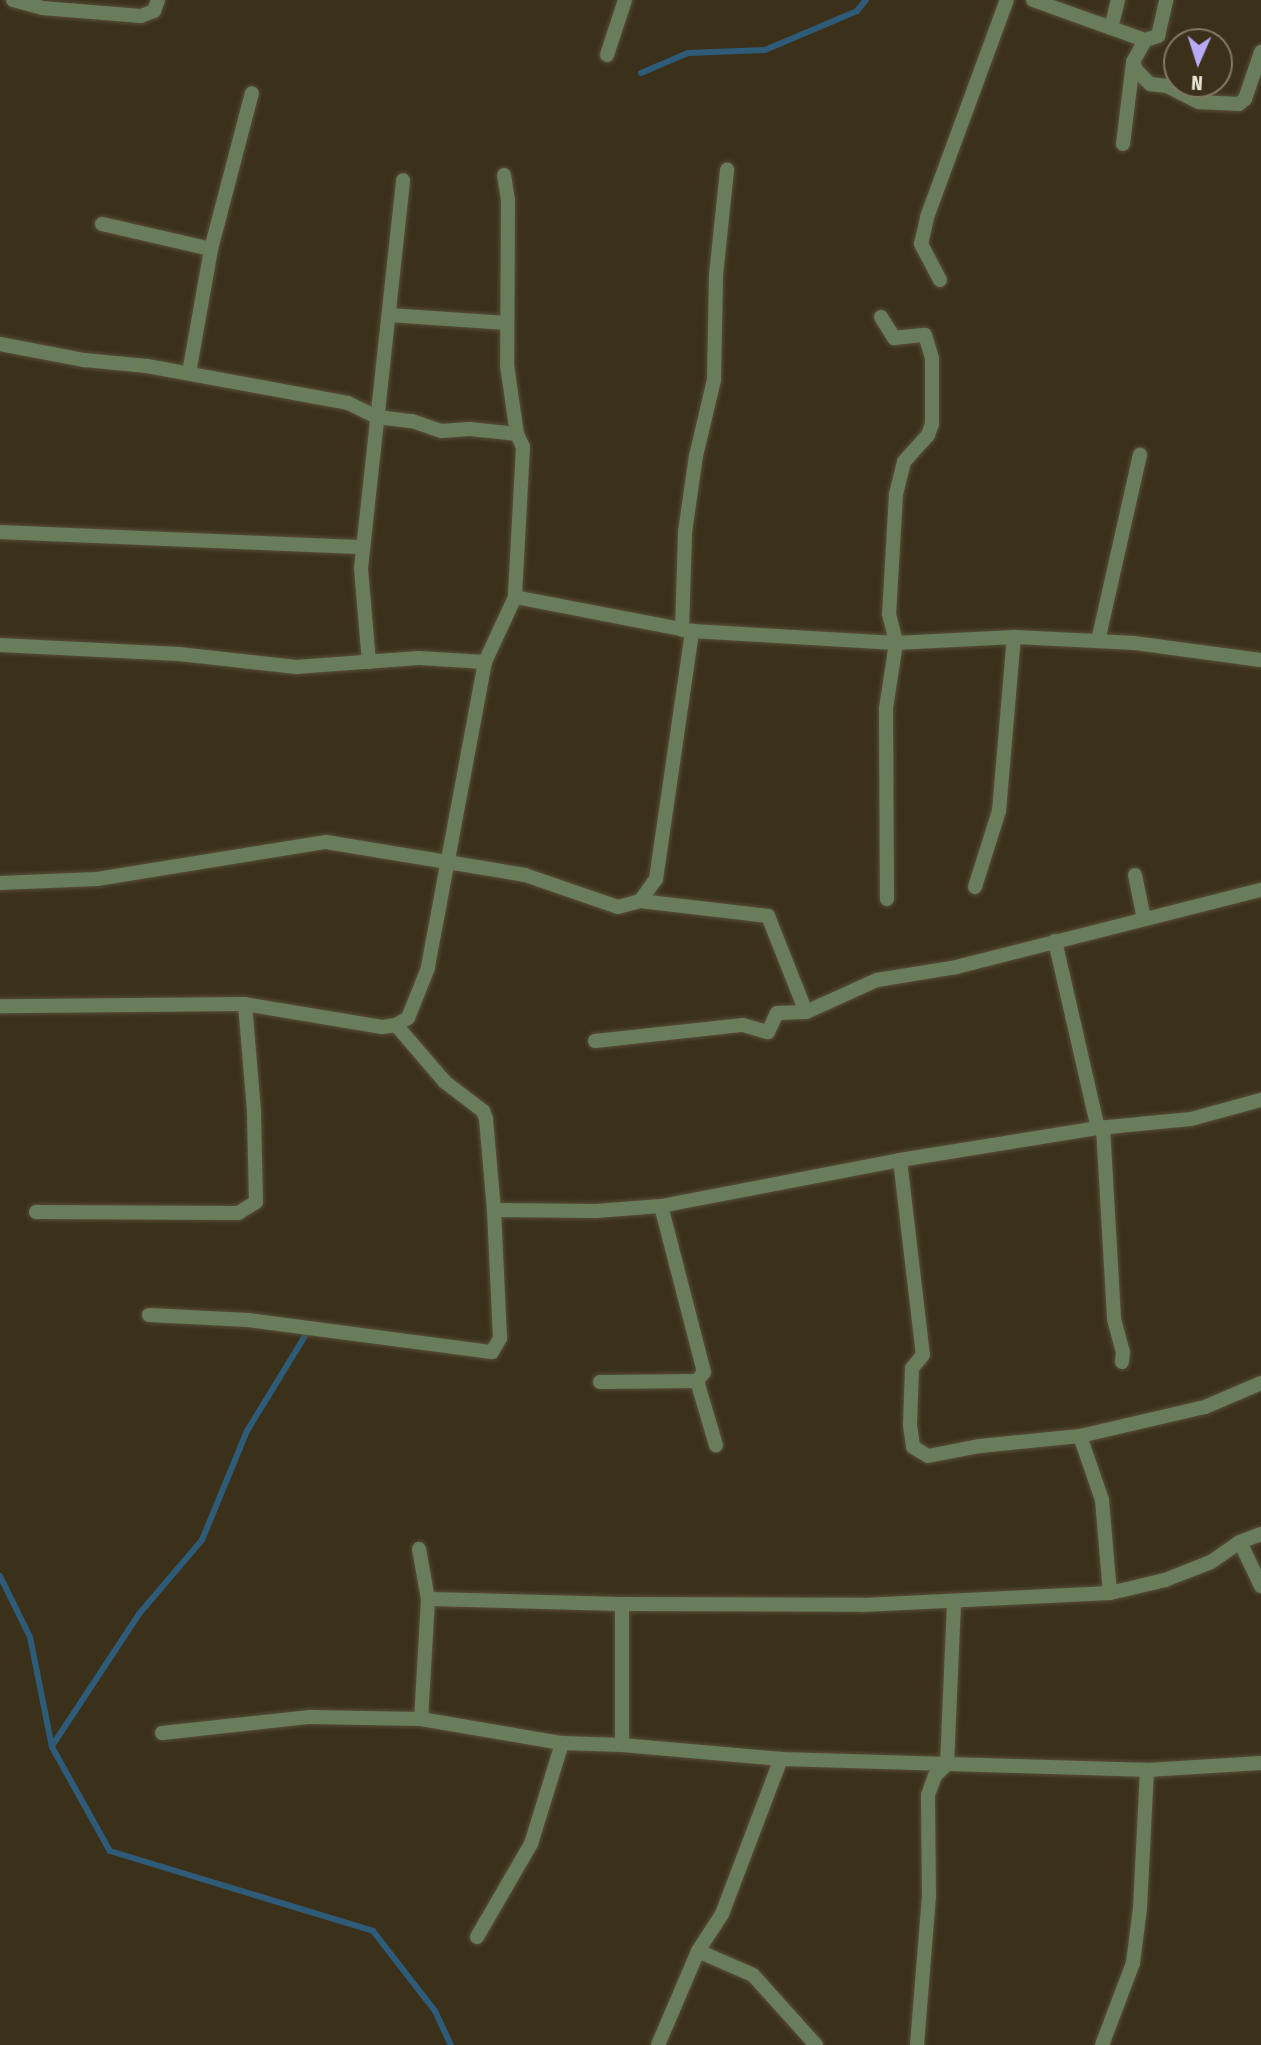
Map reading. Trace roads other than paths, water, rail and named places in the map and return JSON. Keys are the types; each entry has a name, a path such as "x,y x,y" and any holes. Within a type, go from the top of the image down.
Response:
{"street":[{"path":"13,0 42,8 141,16 154,11 158,0"},
{"path":"607,55 625,0"},
{"path":"940,280 921,244 927,217 1007,0"},
{"path":"1033,0 1145,40 1158,36 1166,0"},
{"path":"1111,28 1118,0"},
{"path":"1123,145 1133,62 1145,40"},
{"path":"1133,62 1136,70 1150,84 1167,86 1199,102 1238,104 1245,99 1261,52"},
{"path":"189,373 211,248 252,93"},
{"path":"640,901 656,879 687,630 685,532 696,456 714,380 716,275 727,170"},
{"path":"0,1006 245,1004 382,1027 396,1025 408,1018 428,968 485,662 514,597 523,447 517,434 507,365 508,200 504,175"},
{"path":"369,662 360,568 403,180"},
{"path":"102,224 211,248"},
{"path":"389,315 507,324"},
{"path":"881,317 894,338 925,335 933,358 932,424 928,435 904,462 896,494 889,614 896,643 886,708 887,899"},
{"path":"0,344 84,360 189,373 348,403 377,417 412,421 441,431 470,429 517,434"},
{"path":"1098,641 1140,455"},
{"path":"0,532 363,547"},
{"path":"514,597 687,630 896,643 1014,637 1135,642 1261,660"},
{"path":"975,887 999,811 1014,637"},
{"path":"0,645 180,654 296,667 419,658 485,662"},
{"path":"0,883 97,879 326,842 448,861 524,875 618,907 640,901 768,916 806,1012"},
{"path":"1135,875 1144,919"},
{"path":"595,1041 743,1025 768,1032 777,1013 806,1012 877,980 956,967 1261,890"},
{"path":"1055,942 1101,1128 1114,1320 1123,1352 1122,1362"},
{"path":"36,1212 238,1213 256,1202 254,1111 245,1004"},
{"path":"149,1315 248,1320 492,1352 500,1338 494,1210 486,1119 483,1111 445,1082 396,1025"},
{"path":"494,1210 596,1211 661,1206 900,1160 1101,1128 1191,1119 1261,1100"},
{"path":"900,1160 923,1355 912,1368 910,1425 913,1447 928,1456 980,1446 1080,1436 1205,1407 1261,1382"},
{"path":"661,1206 705,1366 697,1381 716,1445"},
{"path":"600,1382 697,1381"},
{"path":"1080,1436 1102,1500 1110,1593"},
{"path":"428,1599 622,1604 863,1605 1110,1593 1165,1580 1211,1562 1240,1542 1261,1534"},
{"path":"1240,1542 1261,1586"},
{"path":"419,1549 428,1599 421,1719"},
{"path":"917,2045 929,1896 928,1795 935,1776 947,1765 954,1601"},
{"path":"622,1604 622,1745"},
{"path":"162,1733 310,1717 421,1719 562,1743 622,1745 781,1759 1147,1770 1261,1763"},
{"path":"477,1937 531,1844 562,1743"},
{"path":"658,2045 698,1951 722,1914 781,1759"},
{"path":"1102,2045 1133,1963 1140,1908 1147,1770"},
{"path":"698,1951 753,1975 816,2045"}],"waterway":[{"path":"641,73 688,53 765,50 857,11 866,0"},
{"path":"52,1746 139,1614 202,1540 247,1431 305,1336"},
{"path":"0,1576 30,1637 52,1747 110,1851 373,1931 435,2011 451,2045"}]}
